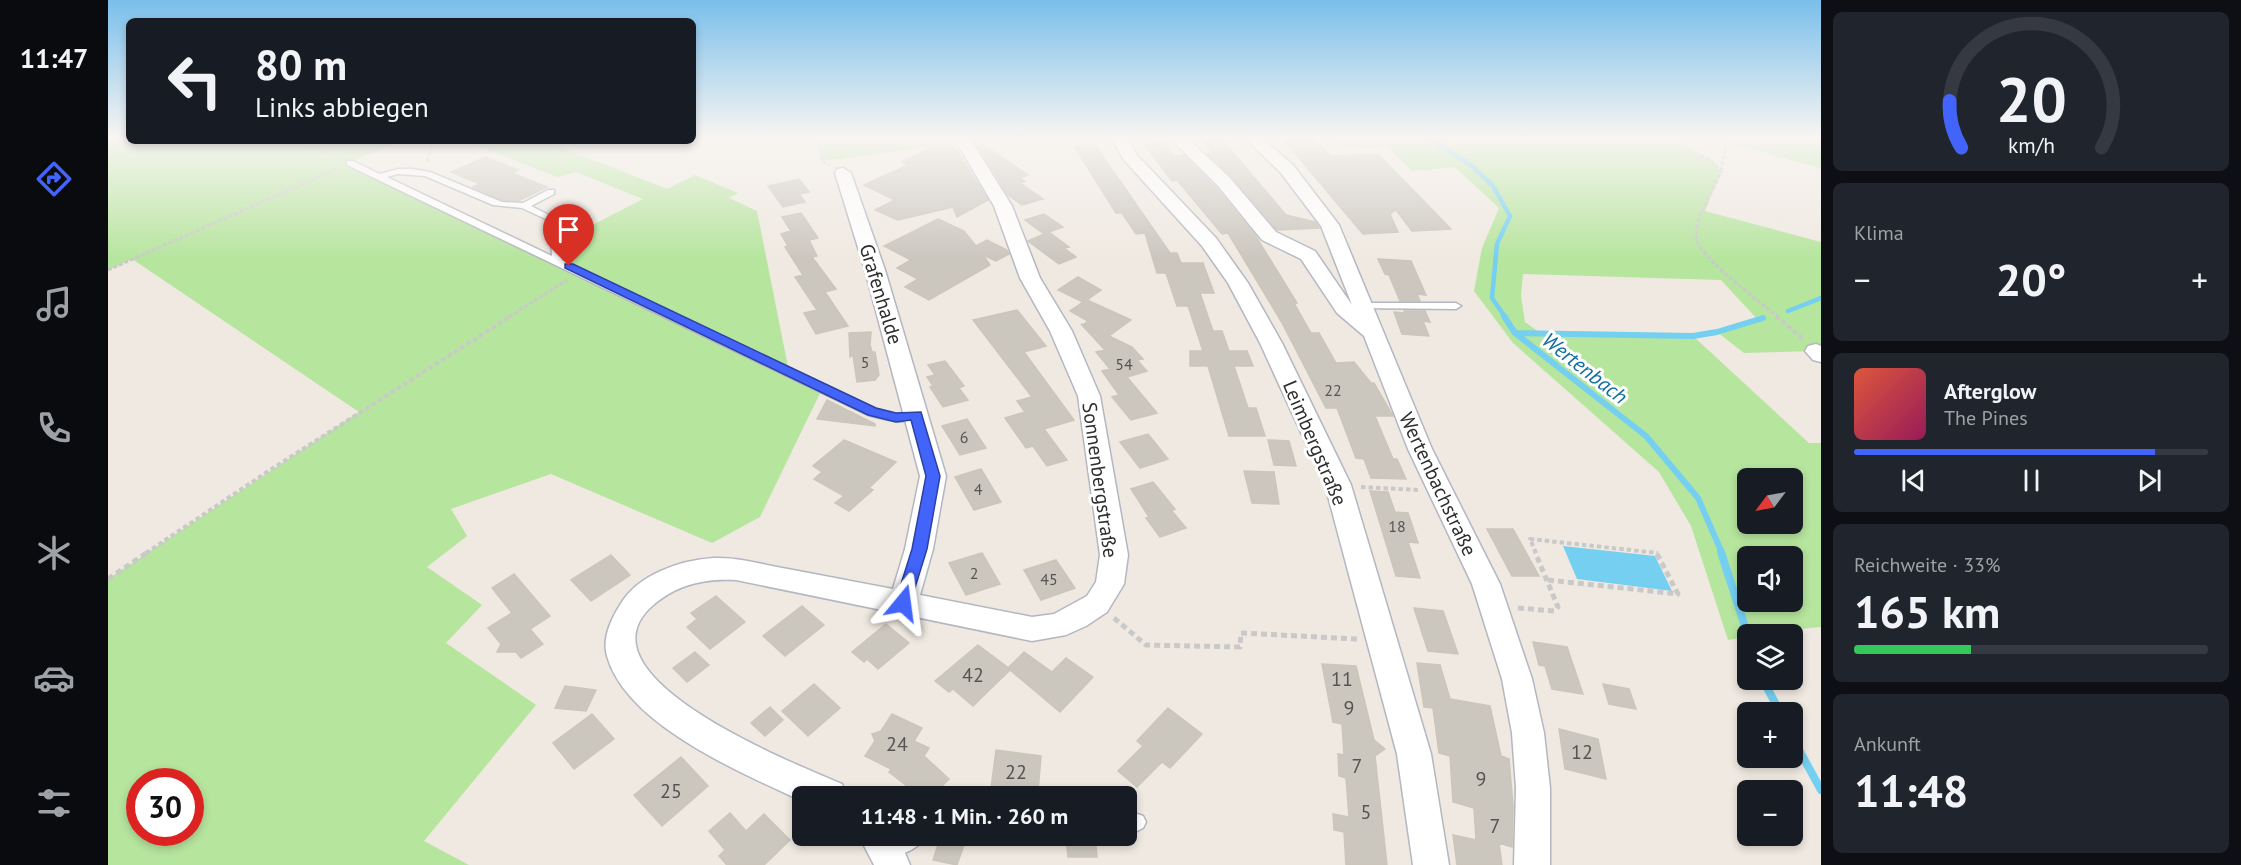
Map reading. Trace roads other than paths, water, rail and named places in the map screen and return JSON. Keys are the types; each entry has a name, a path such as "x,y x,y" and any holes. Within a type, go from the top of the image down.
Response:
{"street":[{"name":"Grafenhalde","path":"845,178 916,416"},
{"name":"Sonnenbergstraße","path":"903,603 1032,629 1056,626 1076,618 1097,604 1110,584 1114,555 1089,396 1061,331 1030,278 1003,206 986,178"},
{"name":"Leimbergstraße","path":"1150,178 1209,242 1238,283 1275,353 1338,485 1414,754 1431,865"},
{"path":"1220,178 1269,236 1308,255 1344,309 1371,333"},
{"name":"Wertenbachstraße","path":"1295,178 1322,211 1330,225 1371,333 1420,449 1486,584 1517,679 1528,733 1533,788 1532,865"},
{"path":"808,786 760,764 693,727 647,694 621,656 622,637 627,616 639,602 678,574 729,569 903,603 920,549 933,476 916,416"}],"lane":[{"path":"387,178 872,412 896,418 916,416"},
{"path":"441,178 498,204 524,206 554,220 557,261"},
{"path":"524,206 551,192"},
{"path":"1362,306 1456,306"}],"water":[{"path":"1563,546 1655,556 1672,591 1577,579"}],"waterway":[{"name":"Wertenbach","path":"1485,178 1493,186 1510,216 1497,244 1492,298 1505,317"},
{"path":"1788,311 1821,298"},
{"name":"Wertenbach","path":"1504,316 1515,333"},
{"path":"1515,333 1693,336 1717,332 1763,318"},
{"name":"Wertenbach","path":"1515,333 1646,436 1698,498 1722,553"},
{"name":"Wertenbach","path":"1721,552 1744,624"},
{"name":"Wertenbach","path":"1768,690 1775,702"},
{"name":"Wertenbach","path":"1803,757 1821,790"}]}
